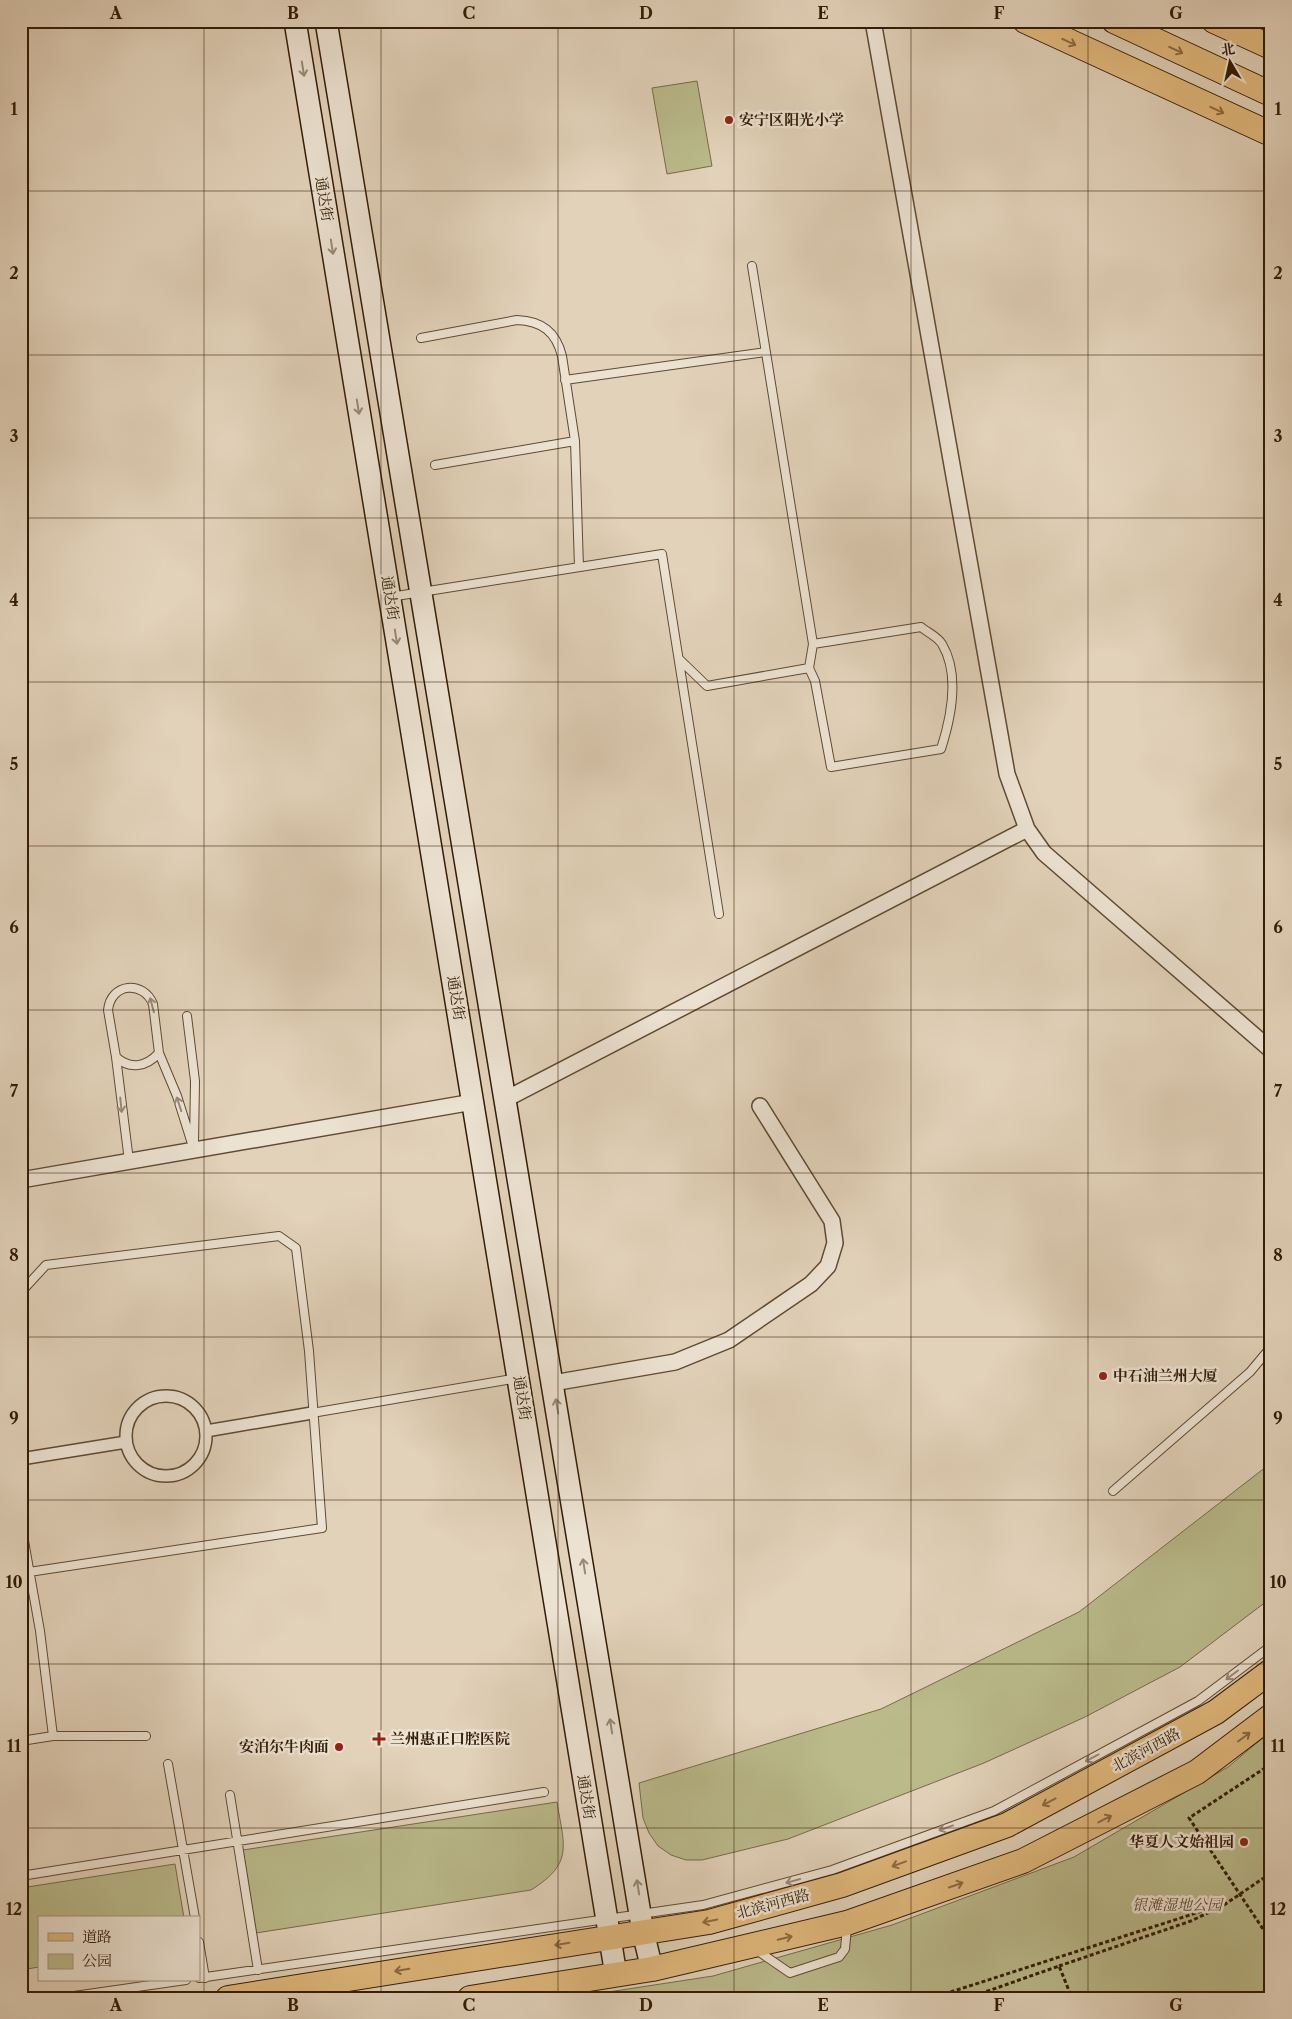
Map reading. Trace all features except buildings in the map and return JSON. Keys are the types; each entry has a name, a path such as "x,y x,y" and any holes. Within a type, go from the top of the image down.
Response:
{"main road":[{"name":"通达街","path":"295,21 616,1974"},
{"name":"通达街","path":"326,21 652,1969"},
{"path":"1025,21 1271,134"},
{"path":"1214,21 1271,47"},
{"path":"1133,24 1271,76"},
{"path":"1133,24 1271,94"},
{"name":"北滨河西路","path":"228,1998 608,1928 643,1923 709,1922 842,1885 1007,1825 1216,1712 1271,1671"},
{"path":"470,1998 526,1993 616,1974 652,1969 847,1923 1023,1861 1197,1772 1271,1716"}],"street":[{"path":"873,21 1007,774 1026,829 1044,853 1271,1050"},
{"path":"506,1099 1026,829"},
{"path":"21,1180 473,1102"},
{"path":"553,1383 674,1362 728,1340 811,1284 828,1266 835,1243 832,1222 760,1106"},
{"path":"161,1396 176,1397 190,1404 201,1416 206,1431 205,1446 198,1460 187,1471 172,1476 156,1475 142,1468 131,1457 126,1442 127,1426 134,1412 146,1402 161,1396"},
{"path":"206,1431 312,1412"},
{"path":"21,1459 126,1442"}],"lane":[{"path":"752,266 813,644 809,668 815,681 831,767 941,749 951,718 951,668 942,642 921,627 813,644"},
{"path":"421,338 517,320 530,321 542,325 552,333 558,344 575,441 580,567"},
{"path":"565,380 766,352"},
{"path":"435,465 575,441"},
{"path":"390,597 662,554 720,914"},
{"path":"679,659 707,686 809,668"},
{"path":"129,1162 109,1003 117,992 130,987 144,992 150,997 153,1004 159,1053 177,1096 194,1150"},
{"path":"187,1016 196,1081 194,1150"},
{"path":"116,1057 126,1064 139,1066 147,1064 159,1053"},
{"path":"21,1292 46,1265 280,1236 296,1248 309,1351 322,1528 29,1572"},
{"path":"1113,1491 1250,1372 1271,1347"},
{"path":"312,1412 518,1378"},
{"path":"21,1524 53,1736"},
{"path":"643,1923 832,1870 994,1811 1198,1701 1271,1646"},
{"path":"21,1741 53,1736 146,1736"},
{"path":"168,1764 195,1916"},
{"path":"21,1876 544,1792"},
{"path":"230,1795 258,1970"},
{"path":"752,1946 790,1973 839,1957 845,1949 847,1923"},
{"path":"200,1954 202,1978 608,1928"},
{"path":"60,1998 172,1982"}],"path":[{"path":"1271,1764 1189,1818 1271,1941"},
{"path":"968,1998 1190,1921 1224,1904 1271,1873"},
{"path":"932,1998 1224,1904"},
{"path":"1059,1966 1072,1998"},
{"path":"1258,1998 1271,1987"}],"green space":[{"path":"697,81 712,166 667,174 652,88"},
{"path":"1271,1463 1271,1598 1180,1667 1085,1717 984,1763 788,1839 702,1860 686,1860 671,1855 658,1846 649,1833 643,1818 639,1783 881,1709 1079,1612"},
{"name":"银滩湿地公园","path":"1271,1731 1271,1998 569,1998 713,1976 892,1925 1074,1857 1228,1767"},
{"path":"557,1802 562,1831 563,1852 560,1862 554,1871 531,1890 256,1933 243,1850"},
{"path":"175,1864 184,1916 38,1916 38,1967 21,1970 21,1888"}],"place":[{"name":"安宁区阳光小学","path":"729,120"},
{"name":"中石油兰州大厦","path":"1103,1376"},
{"name":"兰州惠正口腔医院","path":"379,1739"},
{"name":"安泊尔牛肉面","path":"339,1747"},
{"name":"华夏人文始祖园","path":"1244,1842"}]}
